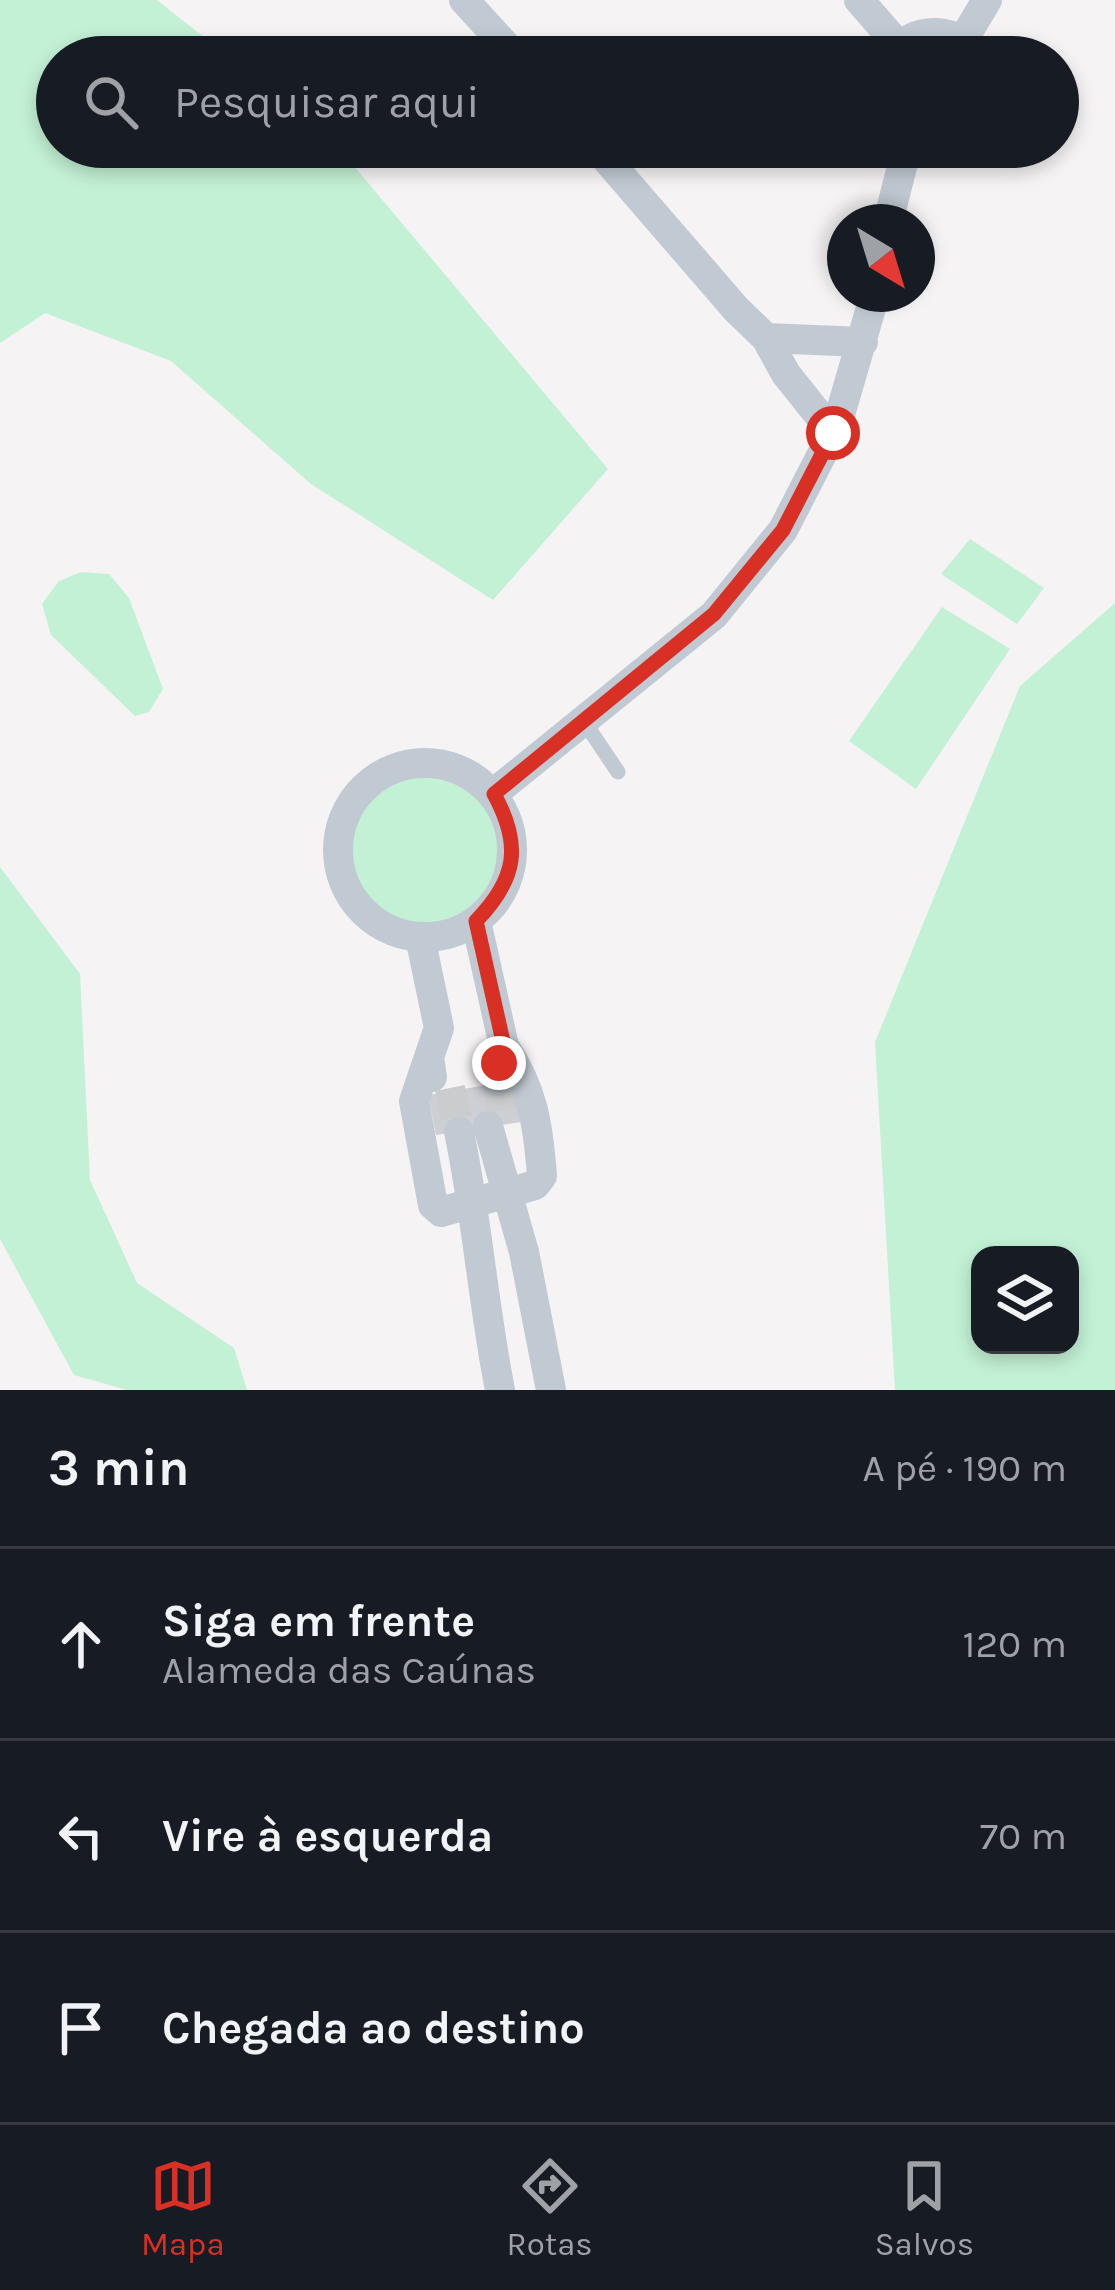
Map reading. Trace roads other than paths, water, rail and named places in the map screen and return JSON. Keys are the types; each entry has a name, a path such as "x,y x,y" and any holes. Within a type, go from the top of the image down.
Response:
{"street":[{"path":"464,0 497,36"},
{"path":"859,0 884,36"},
{"path":"976,36 987,0"},
{"path":"614,168 736,310 766,338 786,374 833,433"},
{"path":"893,204 902,168"},
{"path":"494,794 714,614 783,530 833,433 871,312"},
{"path":"766,338 863,343"},
{"path":"418,762 446,764 472,775 494,794 507,818 513,845 510,872 497,899 476,921 450,934 420,937 391,931 366,914 348,891 339,863 339,833 350,806 368,784 392,769 418,762"},
{"path":"440,1028 414,1101 437,1210 539,1182 540,1150 532,1099 500,1032 476,921"},
{"path":"420,937 440,1028 466,1086"},
{"path":"466,1086 500,1032"},
{"path":"429,1057 466,1086"},
{"path":"500,1390 465,1205 474,1129 514,1191 551,1390"}],"lane":[{"path":"585,722 619,772"}],"tunnel":[{"path":"497,1081 506,1124"},
{"path":"450,1088 459,1132"}]}
